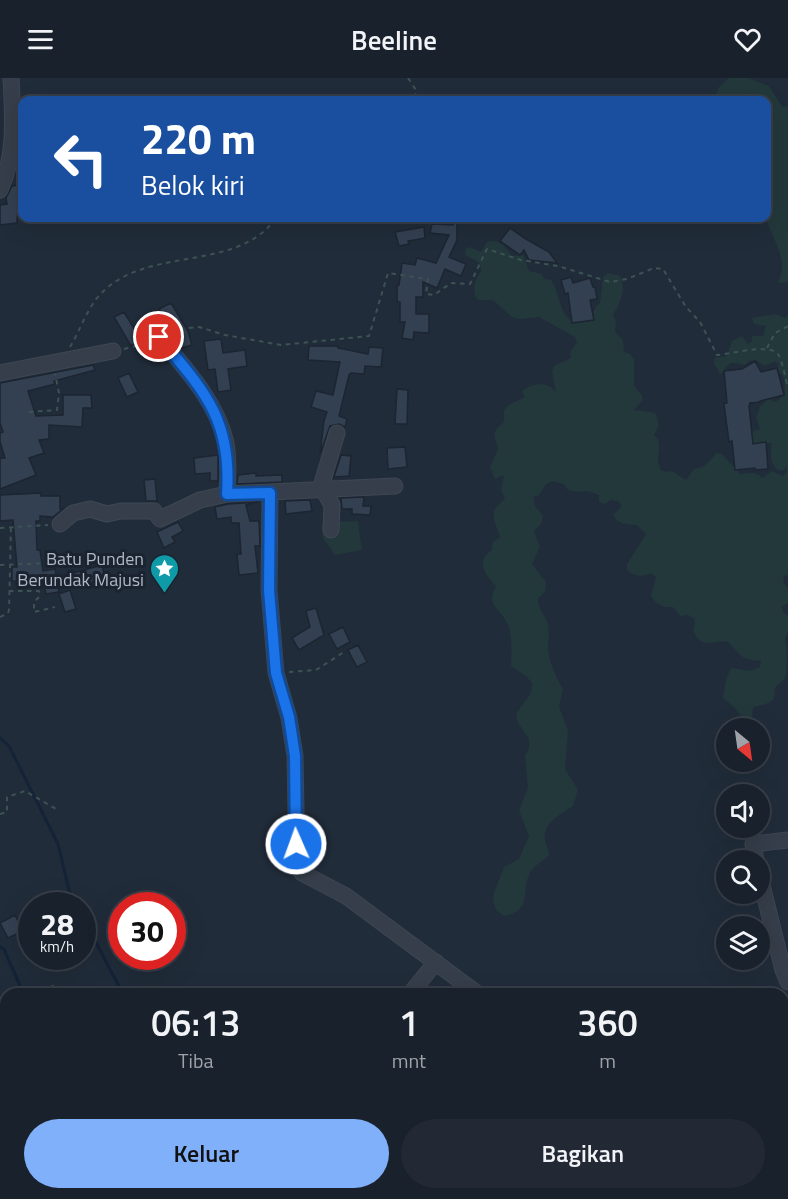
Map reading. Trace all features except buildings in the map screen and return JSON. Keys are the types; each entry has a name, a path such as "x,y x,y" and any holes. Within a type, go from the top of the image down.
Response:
{"street":[{"path":"0,190 9,168 11,153 11,78"},
{"path":"159,337 196,383 211,406 221,428 226,445 227,494"},
{"path":"0,373 113,351"},
{"path":"321,490 337,433"},
{"path":"60,524 73,513 90,509 106,514 121,511 154,511 160,519 200,500 227,494 395,486"},
{"path":"321,490 332,505 331,530"},
{"path":"270,493 269,590 276,673 289,717 294,749 297,865 306,876 346,896 470,988"},
{"path":"754,850 753,844 788,840"},
{"path":"767,904 788,982"},
{"path":"415,988 436,962"}],"path":[{"path":"408,78 416,90 415,96"},
{"path":"29,412 57,410 58,361 96,299 112,284 156,265 236,248 255,239 272,222"},
{"path":"113,351 137,346 173,330 199,327 225,335 281,345 369,336 388,273 428,279 426,294 434,295 450,283 470,284 487,249 521,260 558,266 609,282 627,279 660,267 666,272 686,307 699,322 717,356 767,348 778,355 788,387"},
{"path":"767,348 775,333 788,326"},
{"path":"0,528 60,524"},
{"path":"0,617 8,613 11,527"},
{"path":"0,564 48,563"},
{"path":"9,591 39,591 39,597 34,602 34,612 55,608"},
{"path":"276,673 316,670 344,652"},
{"path":"0,814 7,812 7,797 25,791 56,808"}],"green space":[{"path":"729,78 748,78 769,86 782,107 788,106 788,282 778,283 782,271 781,257 768,222 771,222 771,96 716,96 719,87"},
{"path":"487,242 499,243 508,250 511,256 523,255 529,271 542,274 544,279 551,280 564,313 573,322 591,318 596,306 600,303 603,277 608,273 620,276 623,291 613,315 616,320 615,332 623,340 624,352 630,354 634,359 634,386 642,395 643,400 634,410 656,414 659,426 654,435 659,444 658,460 661,470 672,471 686,480 693,470 704,466 717,453 722,454 740,474 754,473 762,478 772,471 783,476 787,472 787,466 784,470 778,470 773,464 771,443 748,444 751,432 760,429 756,418 760,407 768,399 775,402 785,395 784,378 777,368 779,365 775,361 765,366 755,360 745,365 731,363 720,374 714,363 715,358 727,356 732,341 742,336 748,344 752,341 752,336 763,336 766,326 754,324 752,318 776,314 785,318 788,315 788,575 784,576 783,582 788,588 788,603 782,606 783,612 788,616 788,632 785,638 787,669 785,678 774,689 775,694 772,700 754,707 752,718 741,718 733,706 723,698 731,668 750,671 760,667 761,661 744,658 728,642 708,643 700,640 693,630 694,618 688,615 680,616 673,607 660,605 655,601 651,595 656,577 651,573 635,575 627,570 627,564 646,534 637,525 624,523 615,518 613,515 622,506 618,501 611,500 605,504 599,502 599,495 587,491 568,490 564,484 552,481 546,484 539,495 533,497 535,506 543,516 541,524 534,531 540,547 532,564 546,582 545,592 538,598 538,602 548,624 550,659 563,689 559,707 568,730 565,769 578,790 573,806 554,820 547,829 545,840 549,855 531,872 523,905 513,913 504,916 497,911 493,902 494,893 504,867 519,859 529,836 519,811 528,787 525,756 529,748 529,739 518,723 516,714 531,693 532,683 511,666 509,628 492,599 496,586 485,573 483,563 487,554 492,550 493,542 500,537 494,520 494,510 505,498 501,490 504,475 495,479 490,467 498,449 495,432 504,422 504,410 525,397 522,391 530,386 544,385 556,392 552,372 554,366 571,358 570,352 577,342 575,337 539,317 519,319 512,317 493,300 478,300 475,286 481,272 480,265 466,256 465,249 470,247 481,252"},
{"path":"358,521 362,550 335,555 323,538 322,523"}],"waterway":[{"path":"0,738 9,746 58,844 70,892"},
{"path":"96,943 120,988"},
{"path":"0,947 4,949 20,988"}],"place":[{"name":"Batu Punden Berundak Majusi","path":"165,594"}],"route":[{"path":"159,337 196,383 211,406 221,428 226,445 227,494 270,493 269,590 276,673 289,717 295,756 296,844"}]}
